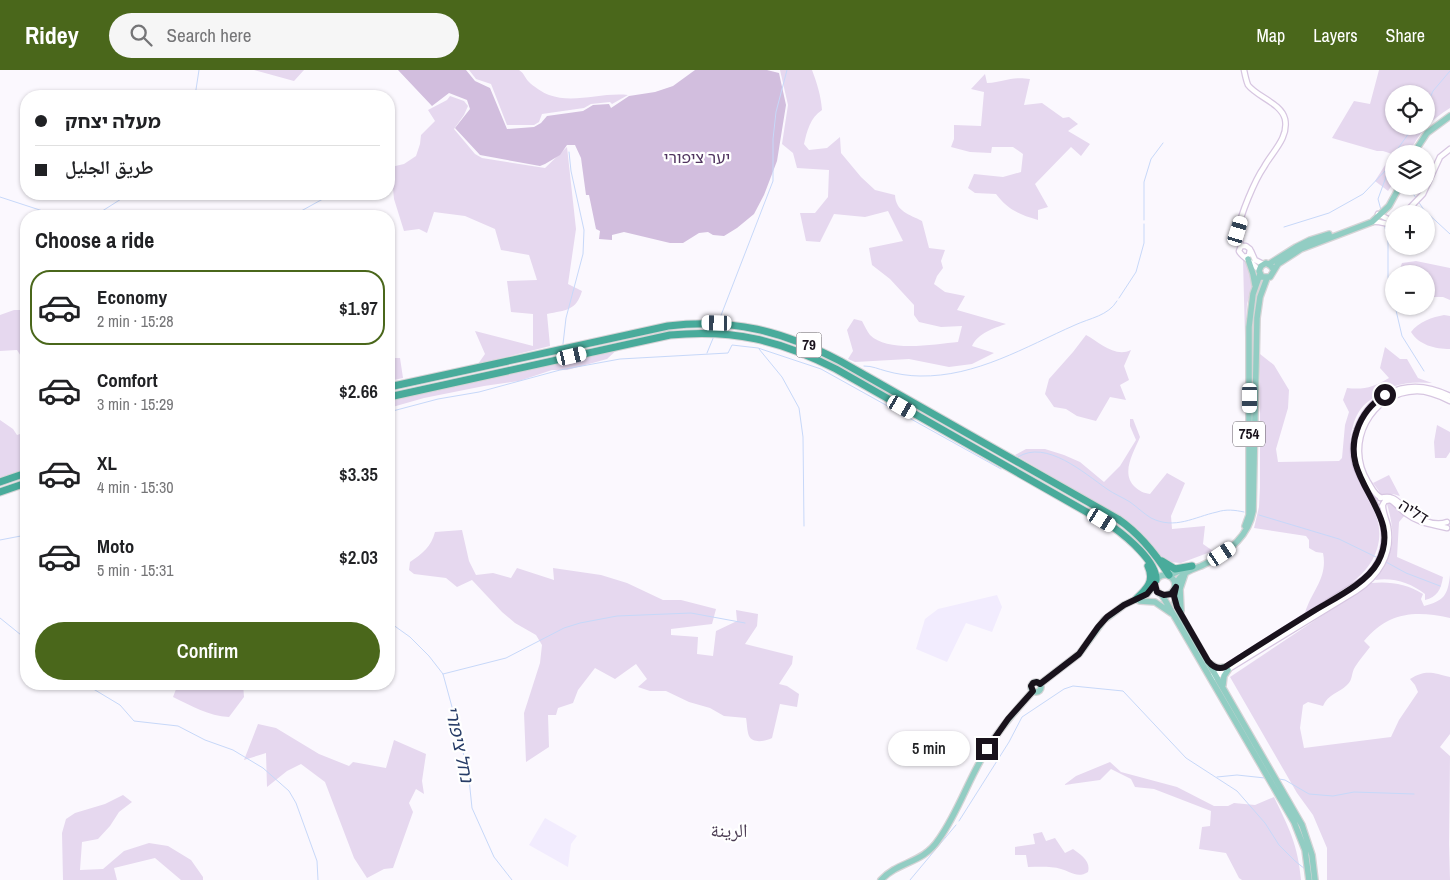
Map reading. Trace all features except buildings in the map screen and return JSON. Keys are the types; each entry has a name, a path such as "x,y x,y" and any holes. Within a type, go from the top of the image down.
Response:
{"highway":[{"name":"79","path":"395,386 668,326 717,323 761,329 796,340 823,352 1107,512 1134,531 1159,559 1170,575"},
{"name":"79","path":"395,396 670,336 717,333 753,337 793,349 836,369 1102,520 1126,536 1141,553 1154,570 1155,582"},
{"path":"0,482 20,475"},
{"path":"0,492 20,485"},
{"path":"1138,600 1149,586 1151,578 1141,553"},
{"path":"1159,559 1167,566 1175,569 1190,568"}],"main road":[{"path":"1420,145 1427,133 1450,116"},
{"path":"1422,145 1431,134 1450,120"},
{"name":"754","path":"1138,600 1161,594 1171,594 1180,576 1190,568 1229,546 1243,530 1249,515 1249,327 1259,272 1266,264 1310,240 1355,226 1380,213 1393,195"},
{"name":"754","path":"879,880 890,870 925,856 940,839 987,749 1008,719 1033,691 1040,691 1040,684 1079,654 1104,620 1117,610 1147,594 1162,575 1170,575 1214,559 1232,548 1245,533 1252,520 1253,511 1257,318 1260,297 1267,278 1272,276 1274,270 1285,258 1302,249 1372,222 1393,195"},
{"path":"1246,258 1253,274 1255,287"},
{"path":"1266,264 1274,270"},
{"path":"1259,272 1264,278 1267,278"},
{"path":"1183,619 1180,589 1183,577 1190,568"},
{"path":"1170,575 1176,585 1175,602 1183,619 1208,661 1214,676 1294,822 1305,850 1309,880"},
{"path":"1155,582 1156,589 1224,690 1299,819 1310,848 1315,880"},
{"path":"1138,600 1155,602 1174,615"},
{"path":"1208,661 1216,668 1227,668 1223,679 1224,690"}],"street":[{"path":"1244,70 1249,86 1282,114 1285,119 1280,144 1254,184 1238,231 1241,246 1239,253 1259,272"},
{"path":"1413,205 1423,194 1440,157 1450,149"},
{"path":"1380,213 1385,218"},
{"path":"1372,222 1381,221 1385,223"},
{"path":"1241,246 1246,246 1255,260 1266,264"},
{"path":"1246,258 1250,251"},
{"path":"1385,523 1357,471 1354,458 1354,438 1363,416 1380,398 1401,389 1424,387 1435,389 1450,396"},
{"path":"1214,676 1356,591 1370,577 1382,552 1385,523 1382,500 1376,495 1365,477 1359,462 1359,439 1367,419 1383,402 1402,394 1423,392 1434,394 1450,401"},
{"name":"דליה","path":"1382,500 1388,497 1394,498 1410,512 1429,522 1449,525"},
{"path":"1375,504 1376,498 1382,500"},
{"path":"1375,504 1381,507 1382,500"}],"shaded area":[{"path":"254,70 304,70 294,81"},
{"path":"469,70 519,70 536,87 547,94 559,97 578,98 628,95 612,104 610,102 591,104 584,108 542,114 539,122 534,125 507,125 491,84 476,79"},
{"path":"780,70 812,70 814,75 822,110 812,121 808,130 804,144 809,150 827,148 840,137 841,153 861,177 875,190 895,195 901,209 922,221 929,248 945,250 941,261 943,268 934,284 945,292 965,296 957,310 1006,324 982,334 972,346 994,353 972,364 949,367 909,359 855,362 848,359 853,351 847,330 854,319 862,321 870,335 878,341 900,346 958,342 962,326 941,327 919,322 914,315 914,305 890,279 872,265 869,248 903,241 888,211 865,217 834,214 820,242 806,241 800,213 815,213 828,197 829,170 797,168 793,153 782,144 788,105"},
{"path":"1379,70 1450,70 1450,108 1435,119 1435,85 1385,85 1385,135 1421,135 1414,145 1385,145 1385,152 1377,151 1332,138 1354,101 1370,104"},
{"path":"985,74 987,83 1023,78 1030,79 1024,105 1042,103 1063,118 1069,117 1078,124 1068,131 1090,144 1081,156 1071,147 1035,184 1048,207 1038,210 1038,220 1014,211 996,194 975,193 968,188 974,174 1003,177 1021,172 1023,154 1013,147 992,147 991,153 970,152 951,147 954,139 954,125 981,126 984,92 971,89"},
{"path":"450,96 464,101 468,106 454,129 475,154 482,158 545,168 567,147 576,229 568,284 582,291 580,298 573,306 547,314 550,346 478,364 485,354 475,331 533,346 533,314 511,312 507,281 537,280 529,255 501,250 495,229 465,216 434,212 427,233 419,229 404,231 394,200 395,166 404,164 416,156 421,135 435,121 428,110 447,100"},
{"path":"1385,165 1385,189 1375,181"},
{"path":"1243,259 1247,262 1253,285 1247,304 1245,338"},
{"path":"1416,261 1450,268 1450,300 1443,297 1435,297 1435,265 1401,265 1402,263"},
{"path":"20,310 20,355 17,350 0,351 0,315"},
{"path":"1444,315 1450,316 1450,349 1423,343 1411,332 1422,323"},
{"path":"1086,335 1113,351 1125,352 1131,350 1124,366 1129,380 1120,385 1126,400 1110,397 1096,421 1077,416 1066,409 1054,407 1045,394 1049,379"},
{"path":"620,347 607,359 567,370 552,370 519,381 424,398 395,406 395,398"},
{"path":"1385,347 1400,359 1407,359 1418,378 1432,383 1406,383 1391,387 1366,403 1357,415 1350,444 1352,461 1377,518 1379,533 1377,549 1372,560 1357,578 1305,613 1321,577 1324,562 1323,553 1309,548 1309,540 1306,536 1254,528 1259,507 1260,487 1260,354 1274,365 1289,390 1288,408 1276,449 1278,462 1339,461 1342,458 1345,425 1349,412 1343,400 1347,388 1359,389 1369,387 1389,378 1380,368"},
{"path":"395,358 400,358 403,378 395,380"},
{"path":"1130,419 1133,419 1140,437 1128,469 1131,481 1140,491 1150,494 1167,473 1185,483 1171,516 1172,529 1205,526 1203,544 1213,551 1181,563 1169,562 1161,558 1126,520 1015,455 1026,449 1045,449 1080,462 1104,482 1120,466 1136,440 1130,426"},
{"path":"0,420 13,429 17,435 20,434 20,471 0,478"},
{"path":"1437,425 1450,432 1450,452 1446,458 1435,458 1434,442"},
{"path":"1389,475 1400,496 1381,494 1373,483"},
{"path":"1389,502 1405,515 1399,522 1397,557 1443,577 1438,592 1429,599 1425,600 1425,594 1402,582 1388,579 1375,580 1387,562 1392,544 1392,525 1387,504"},
{"path":"462,530 469,561 476,575 493,573 511,578 517,568 554,580 553,568 601,575 627,583 663,600 681,600 716,609 712,624 671,629 671,635 698,637 697,654 713,656 716,631 737,621 736,610 758,614 757,626 745,644 793,656 792,664 779,684 787,686 799,694 797,707 780,704 772,738 756,741 749,736 746,718 724,716 710,708 689,702 666,691 650,691 638,687 647,679 636,664 615,679 595,668 578,690 573,703 558,708 556,715 548,715 549,747 526,762 524,713 540,663 542,645 536,635 515,623 502,612 472,580 457,587 446,578 414,574 409,570 410,562 426,549 435,532"},
{"path":"1450,575 1450,618 1414,614 1393,619 1373,631 1364,641 1370,647 1358,662 1347,685 1331,696 1323,706 1308,702 1303,705 1300,728 1304,748 1391,737 1399,720 1418,692 1410,679 1425,673 1450,677 1450,734 1440,747 1450,756 1450,880 1327,880 1327,848 1313,815 1297,793 1230,677 1371,583 1385,582 1411,588 1423,594 1421,599 1424,606 1436,602 1444,596 1448,588"},
{"path":"997,595 1002,607 992,632 966,623 947,662 916,649 925,619 938,609"},
{"path":"176,690 243,690 244,697 229,717 214,715 200,710 173,697"},
{"path":"258,724 276,728 319,754 349,766 353,762 386,768 394,740 426,754 422,781 424,794 416,789 409,803 413,812 393,868 384,869 367,878 354,858 325,782 301,764 287,771 267,787 266,753 244,760"},
{"path":"1110,762 1121,772 1177,787 1214,806 1228,806 1234,803 1255,805 1274,797 1292,837 1298,857 1301,880 1242,880 1239,878 1226,853 1199,849 1202,827 1210,826 1211,811 1154,789 1135,787 1131,779 1111,769 1100,780 1064,785 1076,776"},
{"path":"123,795 132,802 119,812 98,839 82,842 80,870 103,869 124,851 149,843 168,846 191,860 203,877 203,880 181,880 155,858 114,868 117,880 63,880 62,833 66,819 75,813 105,804"},
{"path":"545,818 577,836 571,844 568,867 529,845"},
{"path":"1042,832 1046,841 1055,838 1065,853 1073,849 1082,856 1087,861 1088,872 1077,875 1053,867 1028,867 1026,855 1015,855 1015,847 1035,844 1033,834"}],"green space":[{"name":"יער ציפורי","path":"398,70 466,70 475,81 490,88 507,129 534,127 547,116 583,111 593,105 609,104 611,108 629,96 655,92 673,86 695,70 767,70 779,73 786,105 777,161 764,195 754,214 724,236 713,235 708,232 699,233 683,243 670,243 624,232 612,235 612,240 599,239 600,231 596,229 589,195 586,195 581,158 575,145 567,145 560,155 540,166 480,155 455,128 470,109 467,100 449,93 432,106"}],"waterway":[{"path":"196,90 199,70"},
{"path":"720,318 773,181 773,139 776,112 787,70"},
{"path":"1435,89 1450,71"},
{"path":"1400,145 1408,135"},
{"path":"1144,220 1144,182 1151,159 1163,143"},
{"path":"563,344 566,318 583,254 584,230 571,171 569,152"},
{"path":"1284,227 1329,213 1363,194 1385,171"},
{"path":"1381,210 1378,199 1385,180"},
{"path":"1414,195 1424,210 1450,234"},
{"path":"0,197 40,210"},
{"path":"104,210 120,200"},
{"path":"303,210 321,200"},
{"path":"1119,298 1136,272 1144,243 1144,224"},
{"path":"1384,224 1388,239 1388,265"},
{"path":"864,366 916,376 961,372 1000,359 1098,316 1109,310 1117,301"},
{"path":"1397,315 1402,336 1424,371"},
{"path":"707,353 714,336"},
{"path":"395,410 438,399 479,392 560,370 620,359 728,353 732,345 758,348 821,369 1001,469"},
{"path":"759,349 782,377 799,408 803,437 804,526"},
{"path":"1018,457 1040,452 1064,460 1130,502 1151,518 1168,523 1176,523 1224,510 1244,512"},
{"path":"1259,515 1339,539 1378,558"},
{"name":"נחל ציפורי","path":"0,540 20,536"},
{"path":"1386,562 1406,573 1440,586"},
{"path":"443,674 506,658 564,628 617,616 691,613 745,623"},
{"path":"0,618 20,634"},
{"name":"נחל ציפורי","path":"395,626 410,637 429,656 443,674 469,779 472,808 494,857 512,880"},
{"path":"959,821 1009,742 1022,717 1064,689 1073,686 1123,691 1186,758 1237,791 1265,823 1279,845 1305,869"},
{"path":"95,690 120,705 134,721 178,726 205,740 233,750 263,768 289,791 296,803 317,861 318,880"},
{"path":"1217,777 1237,775 1265,778"},
{"path":"1279,779 1285,780 1309,794 1333,796 1354,792 1414,794"},
{"path":"910,880 956,825"}],"district":[{"name":"الرينة","path":"729,830"}],"route":[{"path":"987,749 1008,719 1033,691 1031,685 1033,683 1037,682 1040,684 1079,654 1098,627 1110,614 1147,594 1155,584 1157,592 1164,595 1171,594 1176,587 1174,596 1179,612 1208,661 1216,668 1220,668 1225,667 1368,576 1381,556 1384,534 1376,506 1355,467 1354,444 1355,434 1363,416 1373,404 1385,395"}]}
